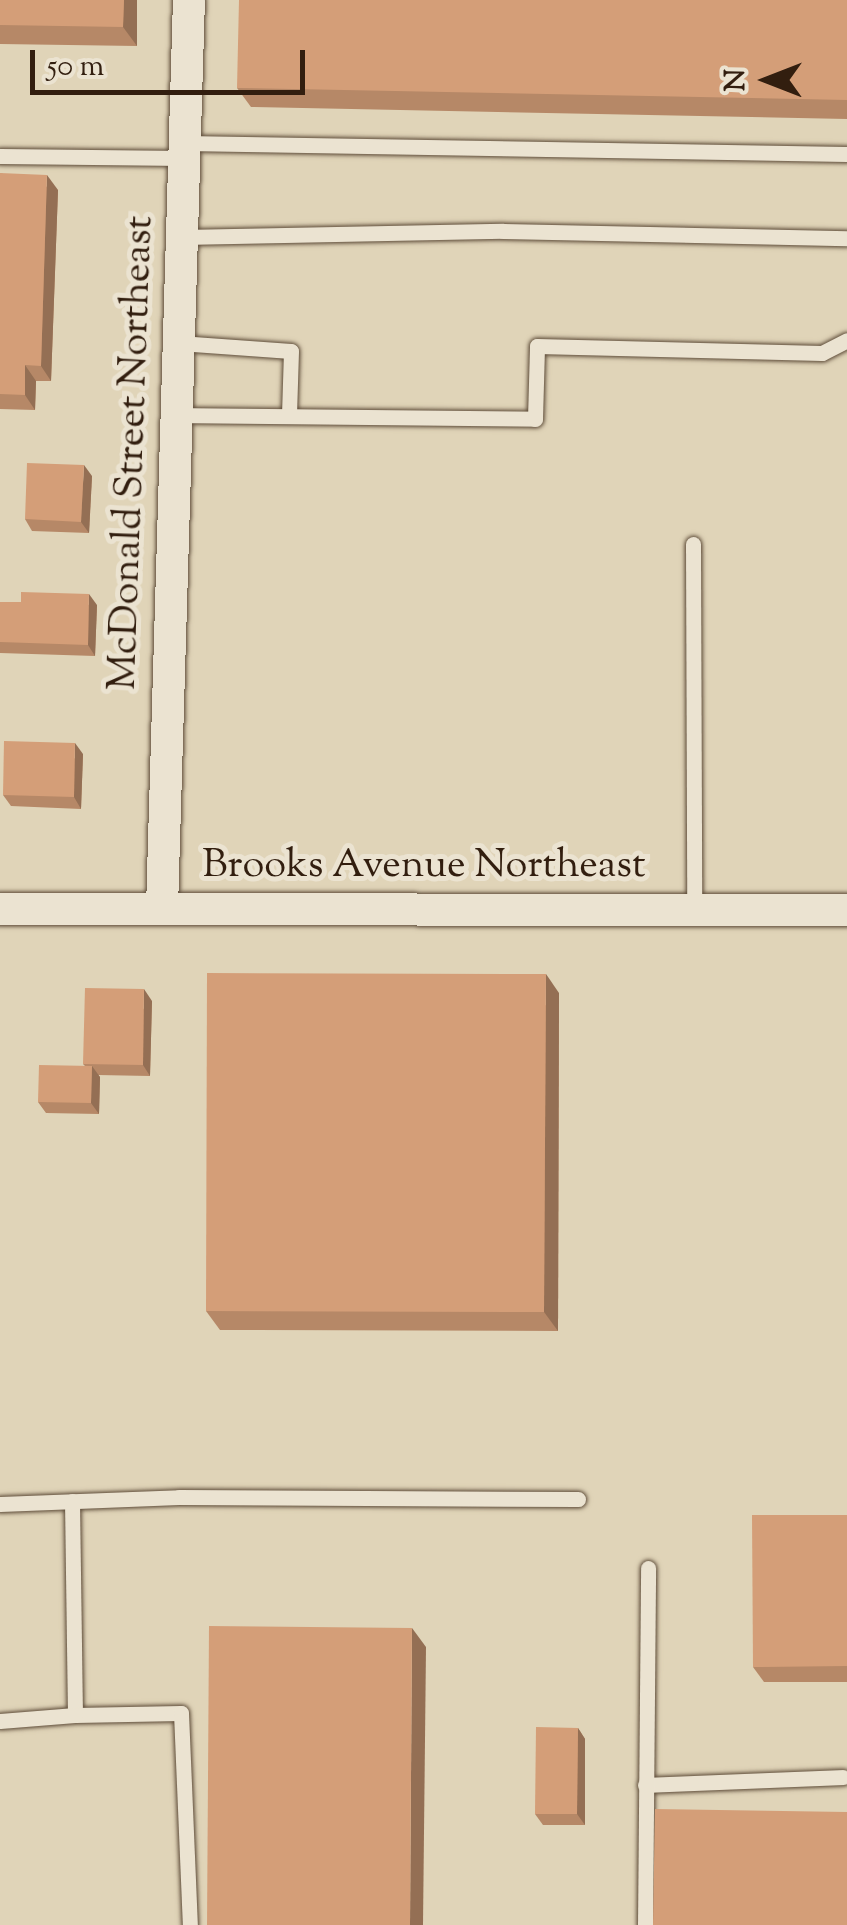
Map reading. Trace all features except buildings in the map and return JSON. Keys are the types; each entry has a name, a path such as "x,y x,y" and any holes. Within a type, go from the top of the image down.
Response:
{"street":[{"name":"McDonald Street Northeast","path":"162,908 188,0"},
{"name":"Brooks Avenue Northeast","path":"0,910 847,910"}],"lane":[{"path":"0,156 184,151 847,154"},
{"path":"182,237 504,231 847,238"},
{"path":"176,415 535,418 537,346 822,352 847,340"},
{"path":"178,343 291,351 289,416"},
{"path":"693,544 694,910"},
{"path":"0,1504 578,1499"},
{"path":"72,1501 75,1716"},
{"path":"644,1925 648,1568"},
{"path":"0,1721 181,1713 190,1925"},
{"path":"645,1785 843,1777"}]}
